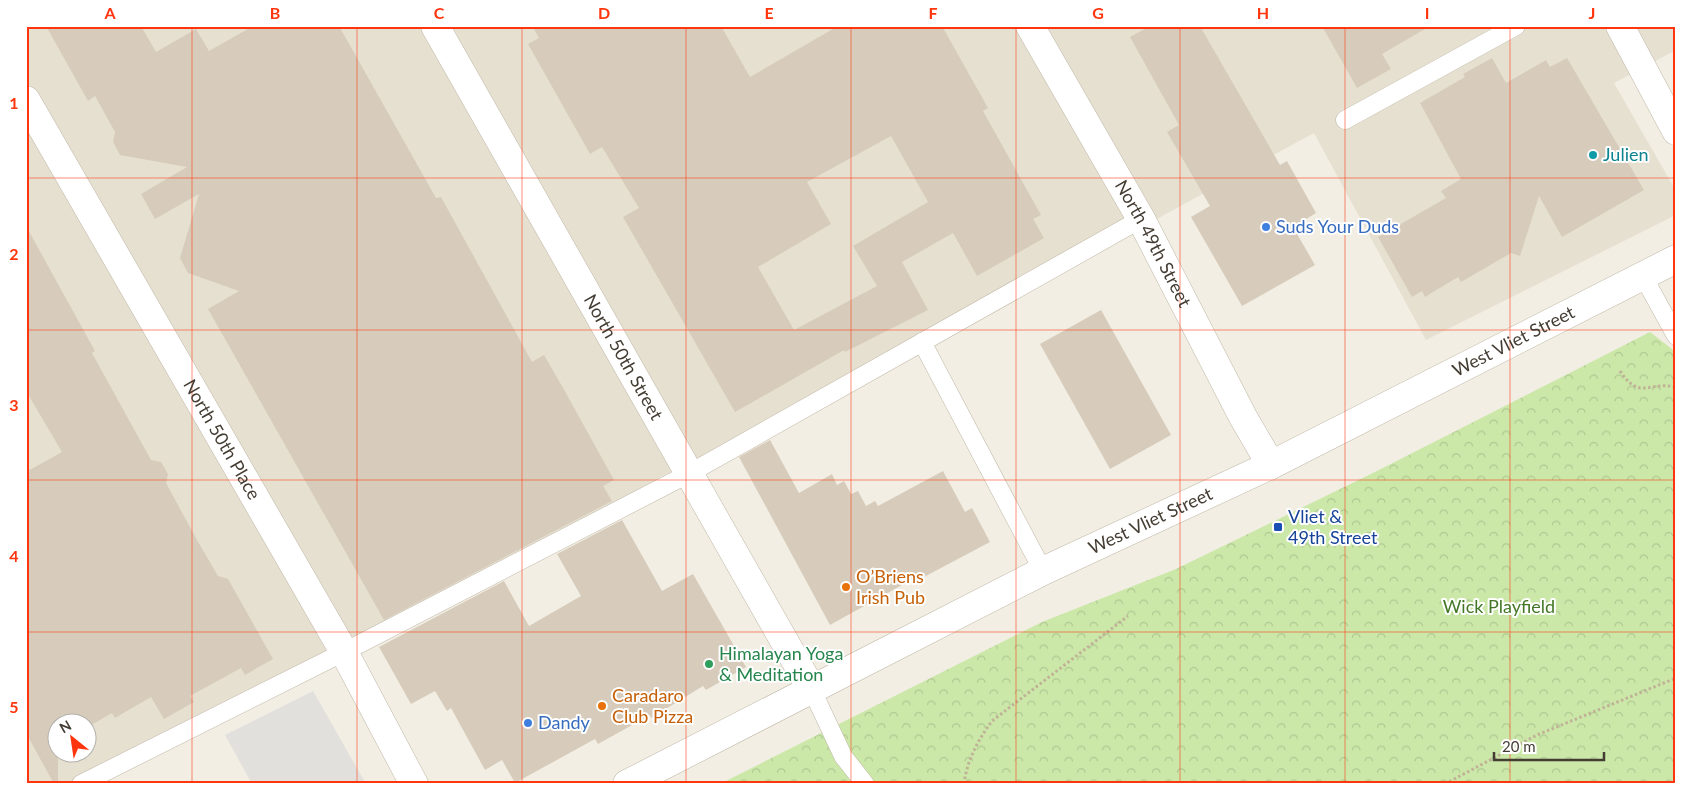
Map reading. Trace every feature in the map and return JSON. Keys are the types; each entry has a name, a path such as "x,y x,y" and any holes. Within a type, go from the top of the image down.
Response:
{"street":[{"name":"North 50th Street","path":"435,26 812,690"},
{"name":"North 49th Street","path":"1030,26 1141,220 1243,417 1271,465"},
{"path":"1620,26 1676,131"},
{"name":"North 50th Place","path":"26,100 344,652 414,784"},
{"name":"West Vliet Street","path":"627,784 1043,571 1271,465 1400,397 1676,259"}],"lane":[{"path":"1345,120 1516,26"},
{"path":"81,784 344,652 690,474 1141,220"},
{"path":"1643,276 1676,336"},
{"path":"922,342 1043,571"},
{"path":"812,690 843,756 865,784"}],"path":[{"path":"1620,371 1626,381 1636,388 1648,388 1662,384 1676,388"},
{"path":"964,784 965,770 977,741 992,721 1024,694 1128,616"},
{"path":"1445,784 1537,735 1676,678"}],"shaded area":[{"path":"26,26 1676,26 1676,50 1614,83 1676,191 1676,215 1426,340 1314,133 727,454 666,474 98,784 26,784"},
{"path":"313,691 366,784 252,784 225,735"}],"green space":[{"name":"Wick Playfield","path":"1650,332 1672,349 1676,356 1676,784 720,784 1042,622 1176,569 1375,472"}],"building":[{"path":"46,26 141,26 156,52 196,29 209,51 253,26 339,26 436,198 441,197 532,362 544,355 562,386 614,480 603,486 612,501 384,620 208,309 239,291 188,273 180,258 199,194 155,219 141,194 187,167 120,155 113,142 115,132 95,96 88,101"},
{"path":"532,26 721,26 750,77 838,26 942,26 988,108 983,111 1041,215 1033,219 1044,238 977,276 953,233 902,262 928,310 845,352 844,350 735,412 623,217 639,208 602,147 590,154 528,44 539,38","holes":["891,136 928,202 853,246 877,286 794,330 758,267 831,224 807,182"]},
{"path":"1150,26 1200,26 1280,165 1287,161 1316,213 1293,227 1315,265 1242,306 1191,217 1210,206 1167,132 1179,125 1130,37"},
{"path":"1322,26 1430,26 1382,54 1391,69 1357,88"},
{"path":"1492,58 1506,83 1546,60 1550,67 1567,58 1644,190 1562,237 1539,196 1520,256 1511,253 1461,282 1458,277 1425,297 1422,291 1412,297 1378,237 1446,198 1441,191 1461,179 1420,103 1465,77 1463,74"},
{"path":"26,226 95,351 92,353 151,460 161,462 168,474 166,483 197,540 218,576 228,579 273,659 245,675 241,668 190,696 194,702 164,719 151,697 115,718 112,713 98,721 98,712 48,712 48,762 58,762 58,784 54,784 26,733 26,472 62,452 26,391"},
{"path":"1101,310 1171,435 1110,469 1040,344"},
{"path":"770,440 799,493 832,474 837,485 844,481 851,494 858,491 866,506 875,501 878,506 943,471 965,512 972,508 990,542 922,578 920,575 830,625 739,457"},
{"path":"622,520 662,591 693,574 746,667 706,690 703,686 651,718 650,715 598,744 595,739 515,783 502,760 485,770 451,708 447,711 435,691 411,704 379,647 504,581 529,626 581,596 557,554"}],"place":[{"name":"Julien","path":"1593,155"},
{"name":"Suds Your Duds","path":"1266,227"},
{"name":"Vliet & 49th Street","path":"1278,527"},
{"name":"O’Briens Irish Pub","path":"846,587"},
{"name":"Himalayan Yoga & Meditation","path":"709,664"},
{"name":"Caradaro Club Pizza","path":"602,706"},
{"name":"Dandy","path":"528,723"}]}
